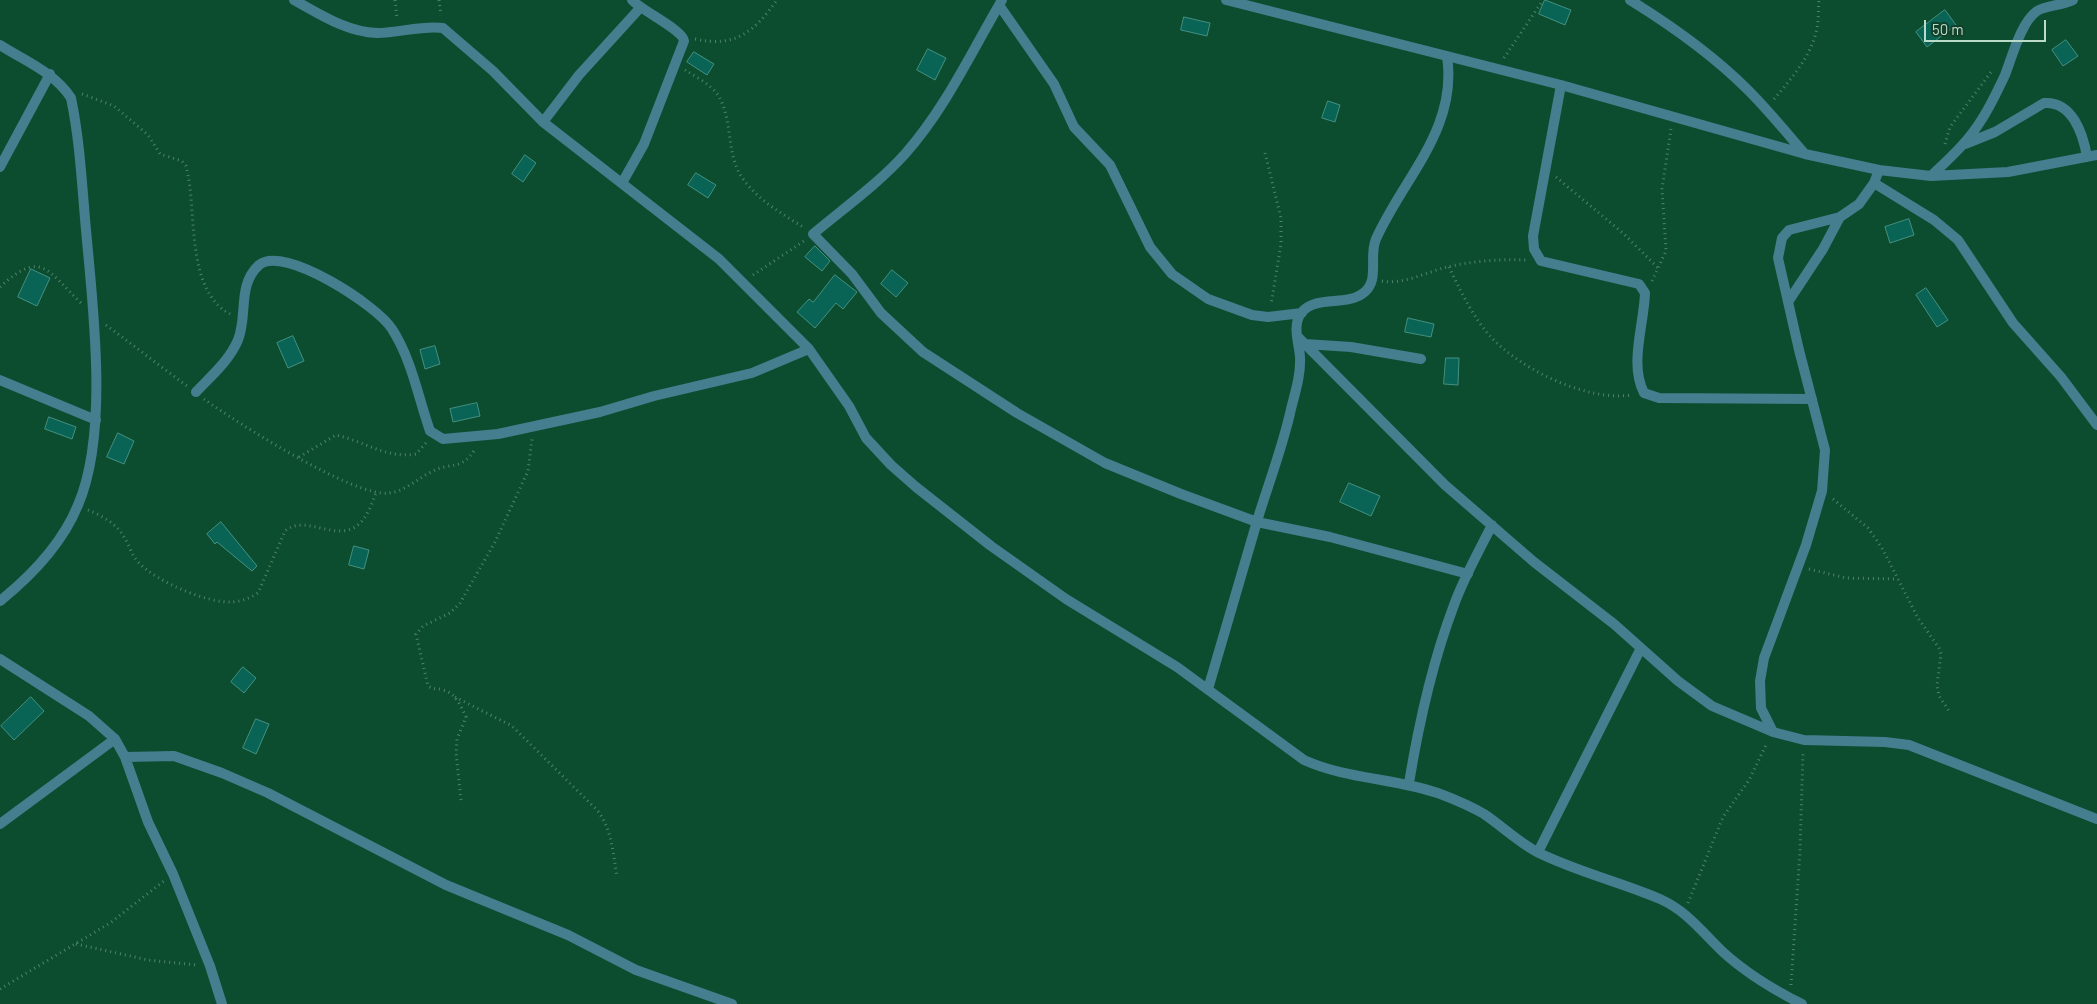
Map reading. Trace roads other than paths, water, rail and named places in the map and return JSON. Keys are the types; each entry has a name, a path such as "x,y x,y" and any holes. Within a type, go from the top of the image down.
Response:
{"street":[{"path":"294,0 335,22 356,30 376,33 443,28 493,71 543,122 719,259 809,349 849,406 866,438 891,465 916,487 991,546 1066,600 1177,667 1304,760 1320,767 1349,774 1409,783 1444,795 1482,813 1538,852 1586,873 1660,899 1683,912 1703,929 1723,952 1754,977 1802,1004"},
{"path":"1226,0 1561,85 1805,154 1879,170 1931,176 2008,172 2092,156 2077,124 2068,111 2053,102 2044,103 1995,132 1965,144"},
{"path":"1630,0 1657,16 1729,72 1766,109 1805,154"},
{"path":"1931,176 1965,144 1992,101 2026,23 2036,11 2047,7 2060,6 2073,0"},
{"path":"1447,56 1450,75 1442,115 1418,169 1386,220 1373,246 1371,285 1362,295 1328,301 1302,313 1268,317 1252,315 1208,300 1172,274 1150,247 1110,165 1074,127 1054,84 1001,3 928,124 906,153 883,176 813,234 852,274 881,313 924,352 1017,413 1105,462 1181,494 1257,522 1330,537 1468,574"},
{"path":"543,122 636,4 684,37 676,64 644,144 622,183"},
{"path":"0,45 50,74 65,88 71,98 75,115 94,316 96,420 88,475 78,506 49,553 20,585 0,601"},
{"path":"0,167 50,74"},
{"path":"1561,85 1533,236 1534,249 1541,261 1630,280 1639,284 1645,293 1638,358 1639,382 1644,393 1659,398 1812,399"},
{"path":"1773,732 1761,708 1760,681 1764,658 1799,564 1822,491 1825,450 1778,258 1782,238 1789,230 1840,217 1859,204 1874,183 1879,170"},
{"path":"1874,183 1926,215 1958,240 2013,323 2061,377 2097,425"},
{"path":"1788,302 1824,249 1840,217"},
{"path":"196,392 224,364 233,350 239,337 244,293 253,273 260,264 269,260 284,261 304,268 339,286 372,308 391,326 403,347 413,373 430,431 443,439 480,436 521,429 600,412 654,396 752,373 809,349"},
{"path":"1208,689 1290,416 1300,360 1301,340 1296,326 1302,313"},
{"path":"1301,340 1421,359"},
{"path":"1301,340 1445,485 1534,562 1614,624 1678,681 1712,706 1773,732 1804,740 1876,742 1909,746 2097,819"},
{"path":"0,380 96,420"},
{"path":"1409,783 1418,725 1434,664 1454,603 1492,525"},
{"path":"1538,852 1641,648"},
{"path":"0,658 89,716 115,739 125,757 148,822 173,874 210,966 222,1004"},
{"path":"0,824 115,739"},
{"path":"125,757 174,756 222,772 268,793 446,885 568,935 636,970 732,1004"}]}
